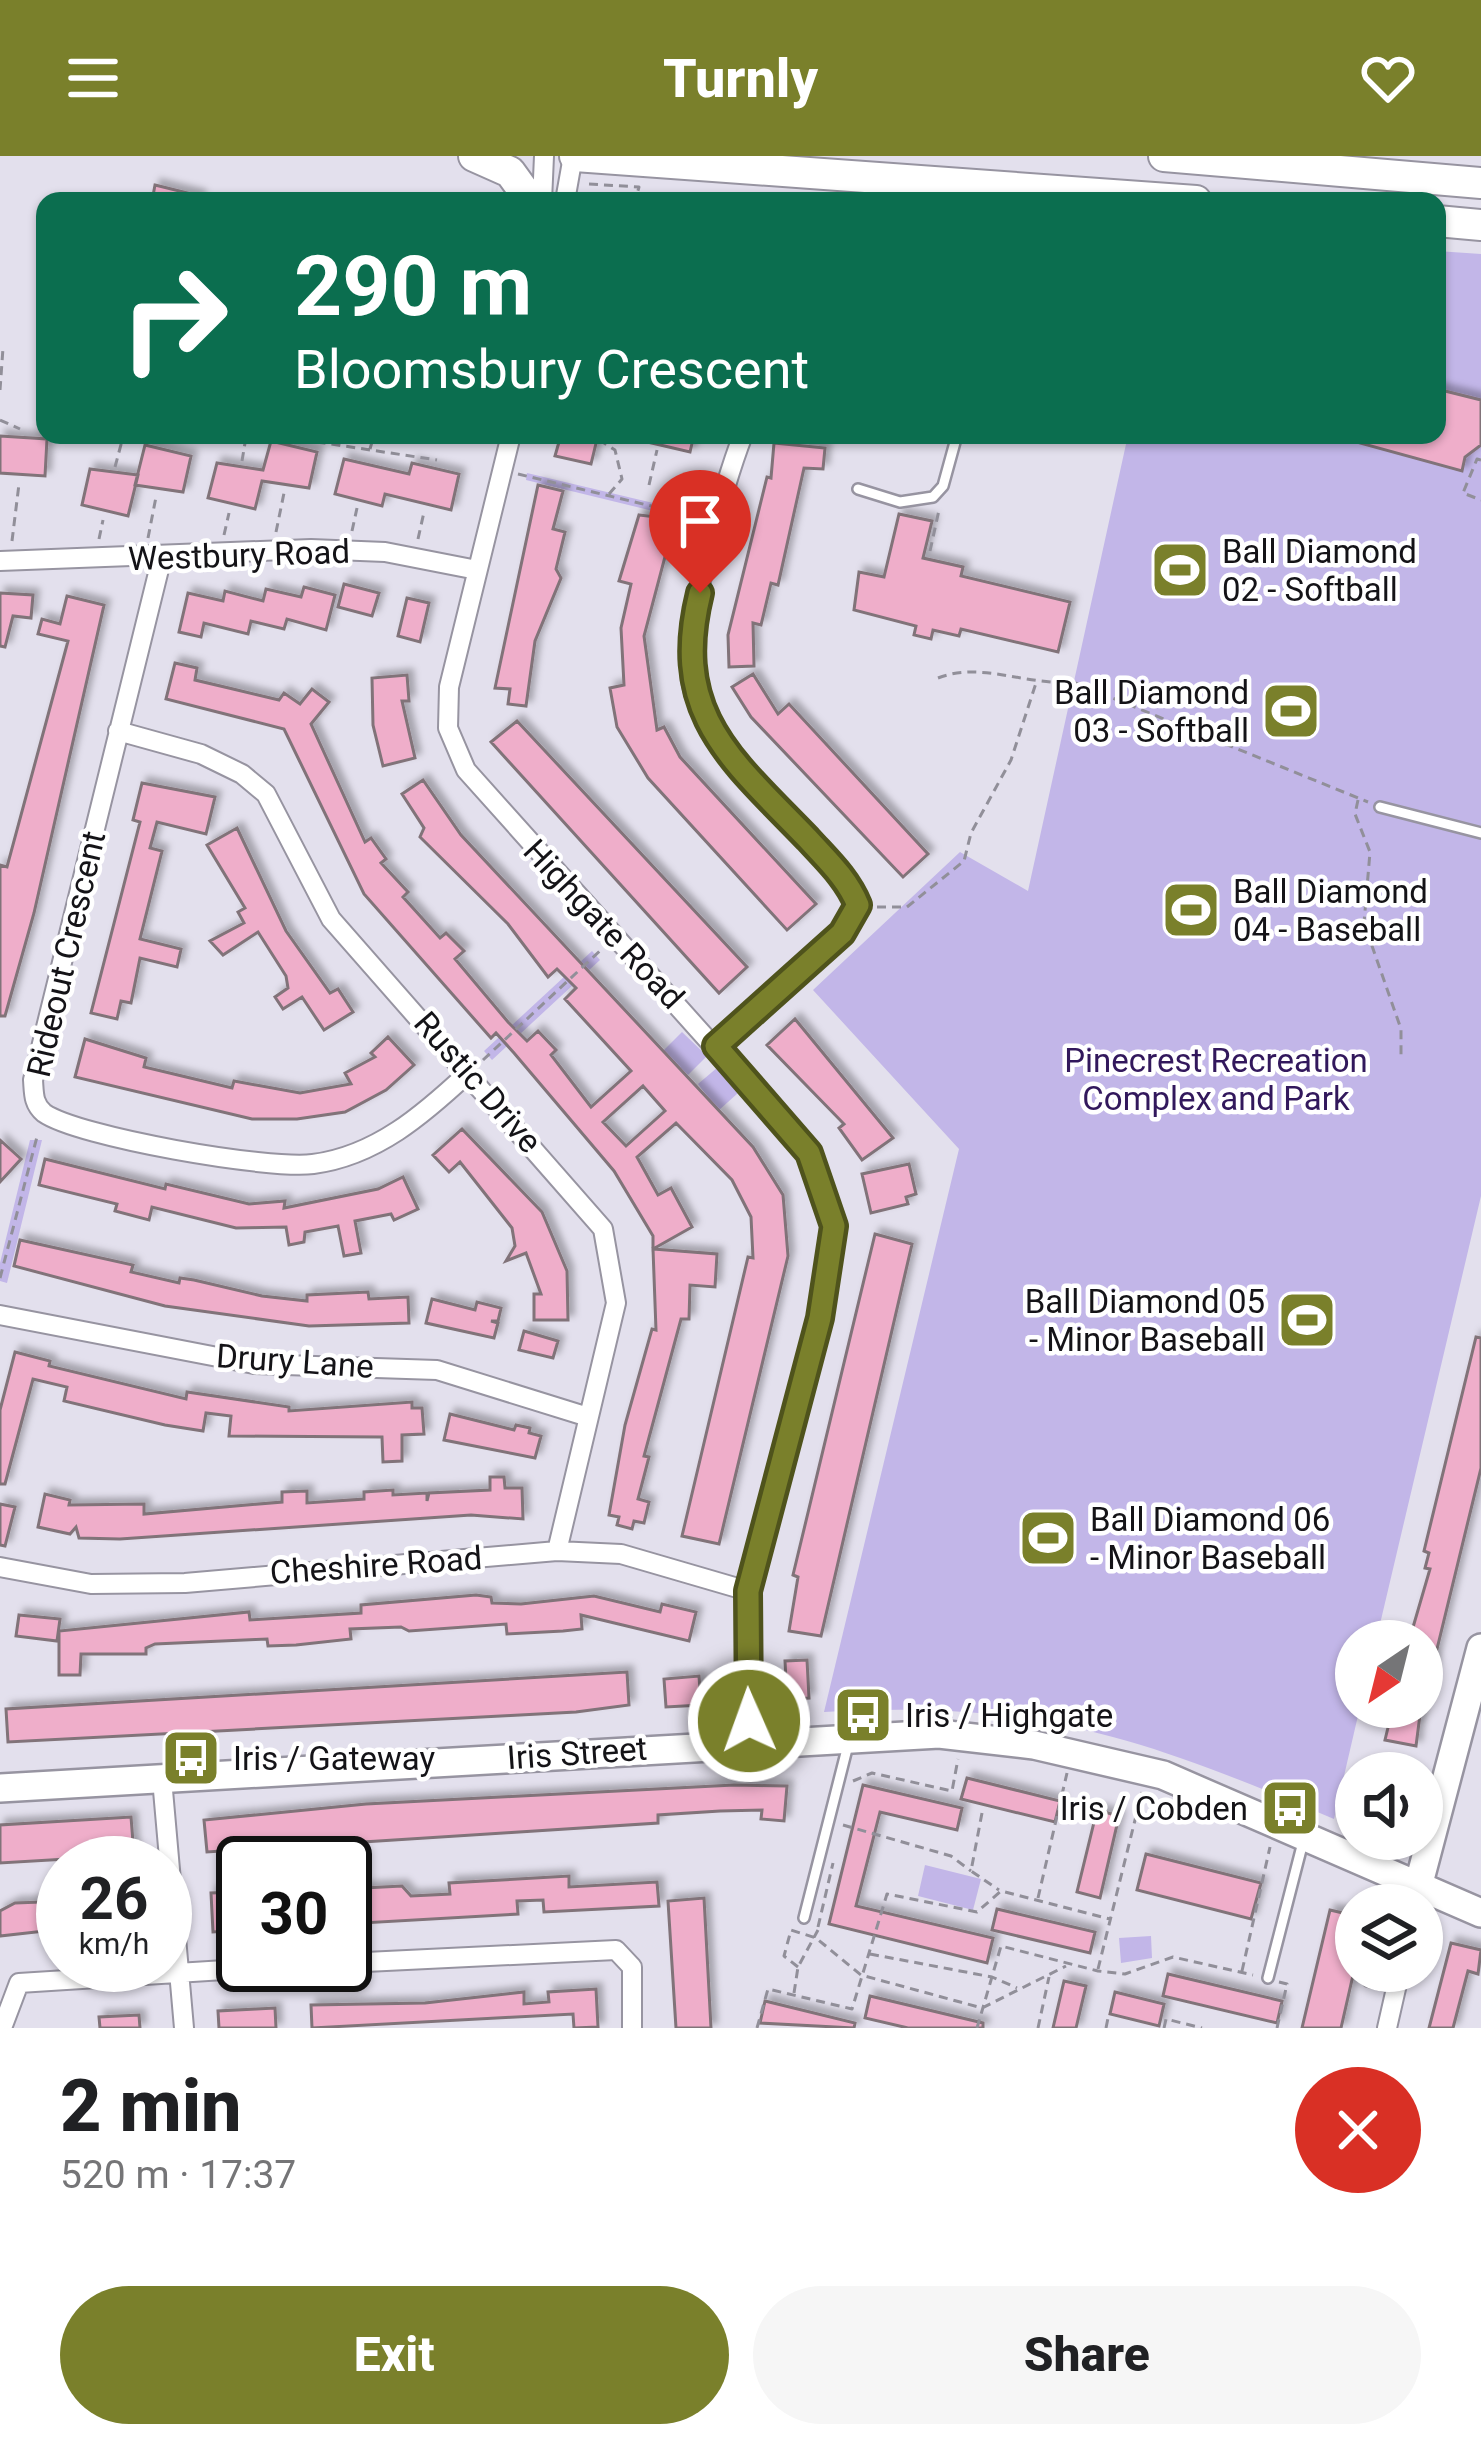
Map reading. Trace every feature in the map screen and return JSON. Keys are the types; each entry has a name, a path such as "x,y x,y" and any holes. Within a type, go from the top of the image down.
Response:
{"main road":[{"path":"474,156 510,172 524,192"},
{"path":"1164,156 1481,183"},
{"path":"577,165 1041,192"},
{"path":"1446,222 1481,225"}],"street":[{"path":"542,192 544,156"},
{"name":"Highgate Road","path":"509,444 449,687 448,728 466,770 809,1153 834,1226 820,1318 748,1591 749,1743"},
{"path":"716,1046 842,933 858,905 842,875 731,759 693,688 689,652 694,619 741,444"},
{"name":"Westbury Road","path":"5,561 348,550 477,570"},
{"name":"Rideout Crescent","path":"153,557 118,731 33,1080 35,1103 46,1114 265,1166 316,1164 386,1140 468,1073"},
{"name":"Rustic Drive","path":"118,731 201,754 242,773 266,794 331,920 603,1229 616,1304 557,1551"},
{"name":"Drury Lane","path":"0,1316 254,1364 437,1370 586,1416"},
{"name":"Cheshire Road","path":"0,1567 91,1584 185,1583 285,1570 557,1551 621,1554 748,1591"},
{"path":"1420,1884 1477,1679 1481,1648"},
{"name":"Iris Street","path":"0,1788 939,1733 1055,1750 1163,1775 1397,1884"},
{"path":"162,1779 167,1836"},
{"name":"Iris Street","path":"1443,1902 1481,1913"},
{"path":"372,1962 616,1950 632,1967 632,2028"},
{"path":"2,2028 19,1983 36,1982"},
{"path":"181,1992 184,2028"},
{"path":"1387,2028 1395,1992"}],"lane":[{"path":"858,489 900,502 933,497 943,486 955,444"},
{"path":"1381,807 1481,833"},
{"path":"804,1918 851,1736"},
{"path":"1268,1978 1304,1837"}],"path":[{"path":"577,165 638,187 637,192"},
{"path":"0,389 3,348"},
{"path":"0,420 20,429"},
{"path":"116,467 121,444"},
{"path":"242,461 245,444"},
{"path":"326,444 437,460"},
{"path":"370,449 371,444"},
{"path":"607,444 615,450 622,479 609,494"},
{"path":"649,485 658,450"},
{"path":"1479,460 1481,469"},
{"path":"1479,460 1463,493 1481,500"},
{"path":"503,471 719,522"},
{"path":"5,561 20,484"},
{"path":"272,551 284,493"},
{"path":"153,557 156,497"},
{"path":"931,551 940,513 933,497"},
{"path":"348,550 357,508"},
{"path":"414,557 424,512"},
{"path":"938,678 964,668 1036,683 1073,682 1381,807"},
{"path":"888,908 907,907 964,861 971,832 1011,760 1036,683"},
{"path":"1359,799 1355,814 1370,852 1364,923 1401,1029 1401,1057"},
{"path":"468,1073 616,936"},
{"path":"0,1278 46,1114"},
{"path":"839,1780 872,1773 952,1791 958,1757"},
{"path":"1037,1900 1067,1771"},
{"path":"1098,1971 1143,1790"},
{"path":"970,1870 982,1813"},
{"path":"842,1825 951,1856 1000,1891 1110,1919"},
{"path":"1242,1972 1270,1846"},
{"path":"757,2028 768,1989 852,2009 887,1894 976,1912 1000,1891"},
{"path":"794,1994 798,1966 818,1928 804,1918"},
{"path":"798,1966 784,1956 791,1930 816,1937 861,1975 982,2008 1068,1965"},
{"path":"977,2028 1001,1946 1125,1975 1173,1957 1268,1978 1287,1984 1277,2028"},
{"path":"868,1954 992,1977 1017,1988"},
{"path":"1038,2028 1049,1974"},
{"path":"1106,2028 1108,2018"},
{"path":"1164,2028 1166,2019 1202,2028"}],"green space":[{"name":"Pinecrest Recreation Complex and Park","path":"1446,252 1481,254 1481,1196 1381,1620 1335,1620 1335,1728 1355,1728 1350,1752 1335,1752 1334,1819 1203,1766 1086,1730 966,1712 824,1712 959,1149 813,990 960,852 1028,891 1126,444 1446,444"},
{"path":"527,473 691,512 690,520 526,480"},
{"path":"592,951 600,960 492,1060 484,1051"},
{"path":"682,1032 707,1056 688,1075 663,1051"},
{"path":"718,1067 738,1093 718,1111 698,1084"},
{"path":"30,1140 42,1140 7,1283 0,1281 0,1263"},
{"path":"925,1865 981,1879 973,1910 918,1896"},
{"path":"1151,1936 1152,1958 1121,1963 1119,1938"}],"building":[{"path":"155,185 184,192 154,192"},
{"path":"1446,391 1481,400 1481,445 1465,457 1462,471 1364,444 1446,444"},
{"path":"0,436 36,438 36,444 47,444 45,476 0,473"},
{"path":"270,444 317,452 309,488 262,481 255,509 208,498 217,463 263,470"},
{"path":"558,444 596,444 591,464 555,456"},
{"path":"656,444 692,444 690,452"},
{"path":"774,444 825,448 823,469 804,468 778,585 771,583 761,625 753,623 754,666 729,667 728,635 767,477 771,478"},
{"path":"145,445 191,456 183,492 135,485"},
{"path":"344,459 409,474 412,463 459,474 451,510 385,494 382,506 335,494"},
{"path":"90,469 138,475 128,516 82,505"},
{"path":"538,485 563,491 553,529 565,532 556,569 561,578 535,641 526,706 508,704 510,689 495,688"},
{"path":"899,514 932,521 923,558 963,567 961,576 1070,602 1058,652 961,629 959,636 933,630 931,639 914,635 916,626 854,610 859,572 884,577"},
{"path":"639,515 675,519 644,636 657,730 664,727 680,757 816,904 787,930 648,778 617,727 610,688 624,685 621,628 631,584 619,581"},
{"path":"344,584 379,593 372,616 338,607"},
{"path":"304,587 335,595 326,630 287,619 284,629 251,621 248,634 204,623 201,637 179,632 188,593 223,601 225,591 263,601 266,589 301,597"},
{"path":"0,593 33,595 31,618 13,616 5,647 0,646"},
{"path":"67,596 104,605 34,913 5,1016 0,1016 0,865 7,867 68,641 38,634 42,619 60,624"},
{"path":"407,598 429,603 420,642 398,636"},
{"path":"175,663 197,668 195,680 279,700 284,693 300,704 312,689 329,702 311,724 365,842 371,838 386,859 381,863 408,892 403,897 440,938 446,933 464,951 455,959 508,1022 527,1041 538,1031 556,1050 551,1055 591,1107 631,1071 565,999 576,988 557,969 548,977 508,924 420,837 424,828 402,794 423,780 461,835 753,1147 783,1195 788,1256 719,1544 682,1536 748,1257 753,1258 751,1217 732,1180 676,1123 637,1157 658,1195 671,1188 692,1227 653,1249 653,1236 614,1171 496,1033 491,1038 364,894 284,729 166,699","holes":["643,1086 665,1111 626,1146 603,1122"]},
{"path":"753,674 778,714 789,704 928,854 903,877 751,717 732,687"},
{"path":"407,675 409,701 402,701 415,758 383,766 373,725 372,678"},
{"path":"517,721 747,967 719,993 491,742"},
{"path":"142,783 215,797 206,834 157,822 150,848 162,851 140,939 181,949 177,967 140,958 131,1003 121,1001 117,1019 91,1013 140,822 133,820"},
{"path":"237,828 286,931 330,993 338,989 353,1012 324,1030 302,997 283,1009 275,997 288,988 286,976 258,932 223,955 210,941 244,923 238,912 245,908 207,845"},
{"path":"795,1019 893,1138 862,1160 839,1128 844,1124 767,1045"},
{"path":"388,1037 414,1065 386,1090 345,1112 297,1119 252,1119 75,1077 85,1039 146,1058 144,1067 232,1088 234,1081 300,1093 351,1084 345,1073 375,1057 371,1053"},
{"path":"462,1129 542,1212 567,1271 568,1320 534,1320 534,1294 541,1294 526,1253 506,1261 515,1246 512,1228 460,1162 449,1172 433,1155"},
{"path":"0,1140 21,1159 0,1182"},
{"path":"45,1159 249,1204 285,1201 284,1208 378,1189 403,1177 418,1209 394,1220 391,1214 355,1221 361,1253 344,1256 338,1226 305,1232 304,1242 289,1245 286,1227 236,1228 152,1207 149,1220 115,1211 117,1204 39,1185"},
{"path":"909,1164 916,1194 906,1197 908,1204 871,1213 862,1174"},
{"path":"875,1234 912,1244 821,1636 789,1631 798,1577 793,1575"},
{"path":"20,1240 133,1265 131,1272 262,1296 307,1301 307,1295 368,1292 369,1299 408,1297 409,1323 309,1326 165,1306 14,1266"},
{"path":"653,1249 717,1254 715,1287 690,1285 689,1319 681,1319 644,1456 649,1457 638,1499 649,1502 644,1523 634,1521 632,1529 617,1525 619,1517 609,1515 625,1425 652,1329 656,1330"},
{"path":"432,1299 475,1310 477,1302 501,1308 498,1321 491,1321 498,1323 494,1338 426,1323"},
{"path":"524,1331 558,1341 553,1358 519,1350"},
{"path":"1476,1337 1481,1338 1481,1468 1443,1624 1443,1620 1415,1620 1430,1569 1425,1568 1429,1553 1424,1551"},
{"path":"15,1352 50,1361 49,1366 186,1399 187,1392 289,1407 289,1411 412,1402 412,1408 422,1408 424,1434 402,1435 402,1461 383,1462 382,1437 229,1436 231,1416 206,1413 203,1431 165,1425 64,1401 67,1387 33,1379 5,1484 0,1484 0,1410"},
{"path":"450,1414 514,1430 516,1425 530,1428 529,1433 541,1436 535,1458 444,1440"},
{"path":"490,1477 504,1477 505,1488 522,1488 523,1519 471,1515 120,1539 79,1538 76,1527 70,1534 38,1527 45,1494 70,1500 69,1505 144,1504 144,1514 282,1502 282,1492 307,1491 307,1503 364,1499 364,1492 393,1490 393,1495 427,1493 427,1501 429,1493 490,1490"},
{"path":"0,1504 15,1507 5,1546 0,1545"},
{"path":"594,1596 660,1612 662,1604 696,1612 689,1641 581,1615 582,1629 563,1631 507,1634 506,1624 409,1631 401,1627 350,1629 351,1639 296,1645 268,1646 267,1639 155,1644 146,1648 146,1654 81,1654 80,1675 59,1675 59,1631 249,1612 250,1620 361,1613 361,1605 491,1597 492,1603 521,1604"},
{"path":"19,1615 60,1619 57,1641 16,1636"},
{"path":"807,1660 809,1698 787,1699 785,1661"},
{"path":"627,1672 629,1705 576,1712 8,1742 6,1709"},
{"path":"699,1676 701,1705 666,1707 664,1679"},
{"path":"1388,1728 1418,1728 1416,1746 1385,1740"},
{"path":"967,1778 1060,1801 1055,1822 961,1799"},
{"path":"863,1785 962,1808 957,1830 880,1812 856,1906 993,1938 987,1963 829,1924"},
{"path":"787,1786 784,1821 761,1819 762,1810 720,1811 658,1815 658,1823 372,1841 372,1836 216,1836 216,1851 207,1852 204,1820 366,1804"},
{"path":"1097,1810 1119,1816 1100,1898 1077,1892"},
{"path":"131,1817 132,1836 36,1836 36,1861 0,1863 0,1825"},
{"path":"1146,1854 1261,1883 1251,1919 1137,1890"},
{"path":"569,1876 569,1887 657,1882 659,1906 544,1912 543,1900 517,1901 518,1914 372,1922 372,1888 402,1886 411,1896 450,1894 449,1883"},
{"path":"211,1893 216,1893 216,1932 213,1932"},
{"path":"704,1898 711,2028 676,2028 668,1901"},
{"path":"36,1902 36,1932 0,1936 0,1911 15,1903"},
{"path":"997,1909 1095,1932 1090,1953 992,1930"},
{"path":"1330,1910 1335,1911 1335,1992 1349,1992 1341,2028 1302,2028"},
{"path":"1451,1943 1481,1950 1478,1974 1468,1971 1453,2028 1429,2028 1438,1992 1443,1992"},
{"path":"1168,1974 1282,2001 1277,2023 1163,1996"},
{"path":"1064,1981 1086,1986 1076,2028 1053,2028"},
{"path":"596,1989 598,2027 574,2028 573,2014 312,2028 311,2005 425,2003 524,1992 524,2004 549,2002 548,1992"},
{"path":"1115,1992 1164,2004 1159,2026 1110,2014"},
{"path":"870,1996 983,2023 983,2028 908,2028 865,2018"},
{"path":"765,2001 855,2023 854,2028 760,2023"},
{"path":"275,2008 276,2028 219,2028 218,2011"},
{"path":"139,2015 140,2028 100,2028 99,2017"}],"place":[{"name":"Ball Diamond 02 - Softball","path":"1180,570"},
{"name":"Ball Diamond 03 - Softball","path":"1291,711"},
{"name":"Ball Diamond 04 - Baseball","path":"1191,910"},
{"name":"Ball Diamond 05 - Minor Baseball","path":"1307,1320"},
{"name":"Ball Diamond 06 - Minor Baseball","path":"1048,1538"},
{"name":"Iris / Highgate","path":"863,1715"},
{"name":"Iris / Gateway","path":"191,1758"},
{"name":"Iris / Cobden","path":"1290,1808"}],"route":[{"path":"700,593 689,652 693,688 708,720 731,759 842,875 858,905 842,933 716,1046 809,1153 834,1226 820,1318 748,1591 749,1721"}]}
